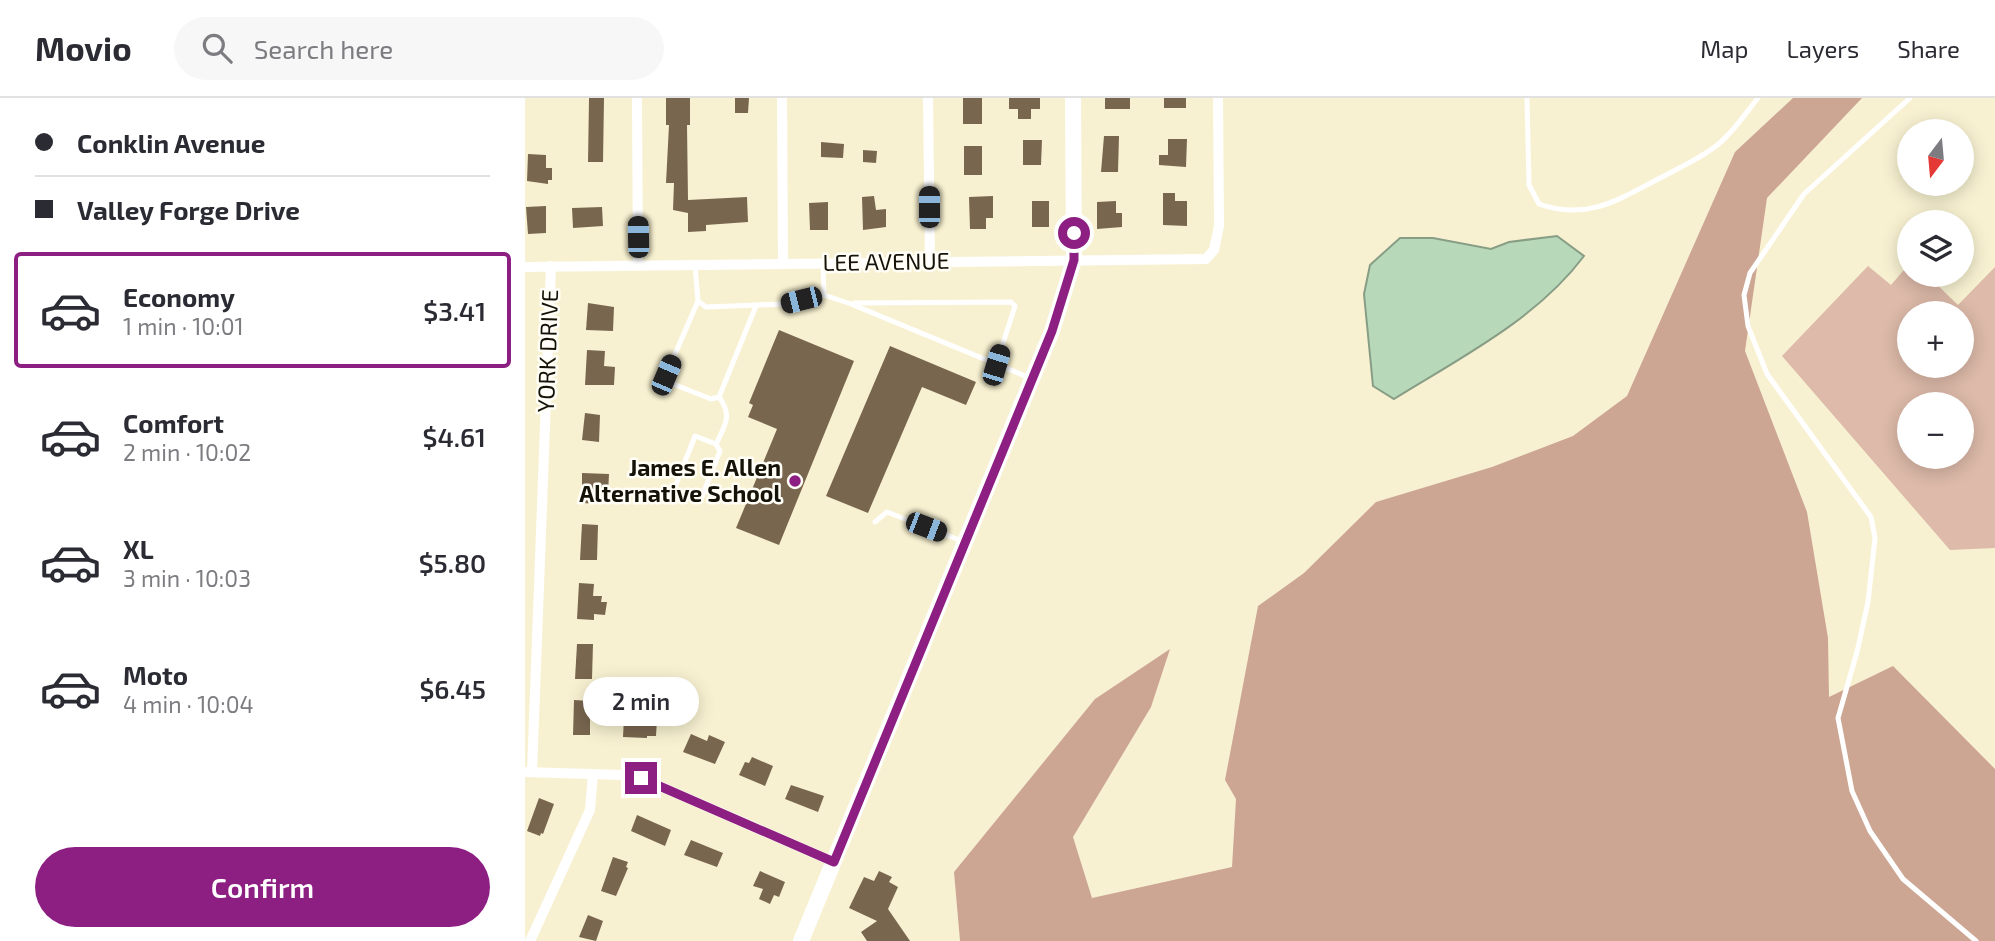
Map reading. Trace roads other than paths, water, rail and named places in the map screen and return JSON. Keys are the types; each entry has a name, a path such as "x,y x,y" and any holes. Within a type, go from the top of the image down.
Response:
{"street":[{"path":"637,98 639,264"},
{"path":"782,98 783,263"},
{"path":"928,98 930,261"},
{"path":"801,941 1052,331 1074,260 1073,98"},
{"name":"LEE AVENUE","path":"525,267 1206,259 1214,250 1219,226 1218,98"},
{"name":"YORK DRIVE","path":"529,772 551,266"},
{"path":"529,772 641,778 834,862"},
{"path":"530,941 587,820 593,774"}],"lane":[{"path":"1527,98 1529,185 1539,204 1566,211 1610,204 1689,163 1717,146 1758,98"},
{"path":"1910,98 1804,194 1750,273 1744,295 1748,326 1767,374 1871,517 1875,538 1868,602 1838,718 1852,791 1870,831 1903,879 1976,941"},
{"path":"823,262 824,295"},
{"path":"694,264 698,301 666,375 668,382 712,399 719,397"},
{"path":"698,301 706,307 756,306 785,304 824,295 851,303 1033,379"},
{"path":"851,303 1011,302 1015,306 996,365"},
{"path":"719,397 756,306"},
{"path":"716,444 727,419 727,408 719,397"},
{"path":"695,436 716,444 720,451 701,499 698,501 675,492 674,487 695,436"},
{"path":"875,522 887,512 965,542"}],"place":[{"name":"James E. Allen Alternative School","path":"795,481"}]}
